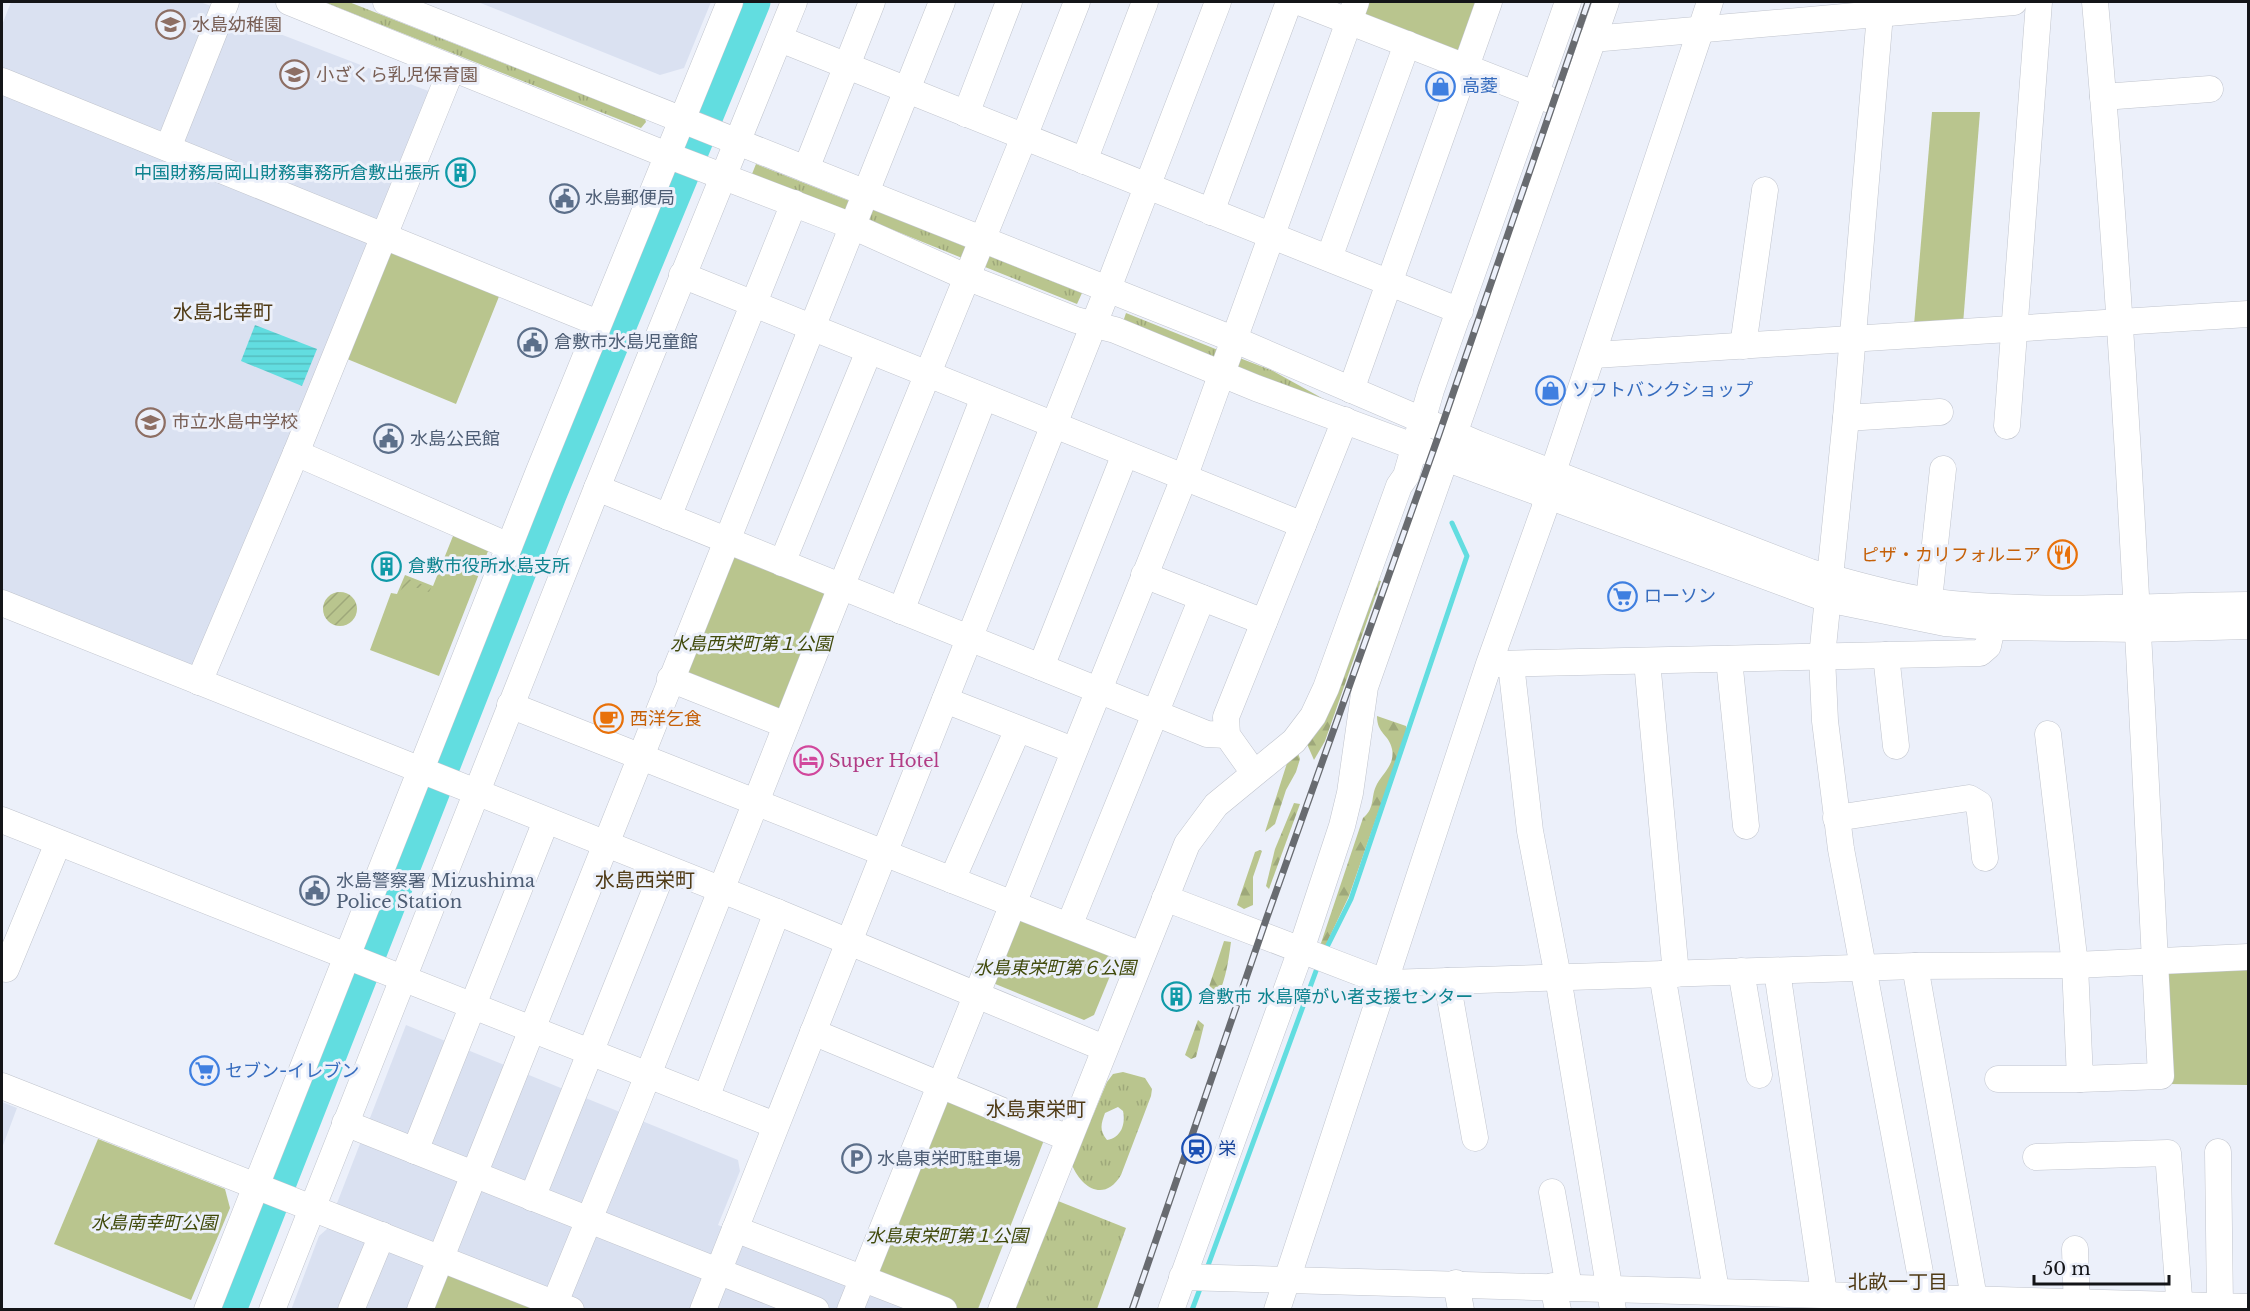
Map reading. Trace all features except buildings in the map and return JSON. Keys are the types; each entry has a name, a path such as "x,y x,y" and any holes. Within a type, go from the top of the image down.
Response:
{"street":[{"path":"168,148 226,2"},
{"path":"289,2 852,226 966,277 1076,320 1115,330 1222,372 1256,388 1415,446 1451,446"},
{"path":"386,2 414,7 697,125 1107,291 1233,339 1422,420 1451,446 1828,588 1945,622 1992,627 2138,618 2248,604"},
{"path":"207,1310 261,1187 372,967 510,705 597,488 682,275 697,125 730,2"},
{"path":"272,1310 302,1203 345,1123 372,967 426,773 509,546 598,323 693,164 738,141 794,2"},
{"path":"806,169 872,2"},
{"path":"420,1310 639,756 942,2"},
{"path":"966,114 1009,2"},
{"path":"2,1086 302,1203 559,1307 587,1220 1077,2"},
{"path":"1084,161 1145,2"},
{"path":"703,1310 1094,325 1218,2"},
{"path":"1211,212 1289,2"},
{"path":"1299,2 1353,11 1407,44 1568,107"},
{"path":"1351,390 1489,2"},
{"path":"1001,1310 1187,844 1216,805 1294,741 1317,706 1399,486 1406,476 1422,420 1568,2"},
{"path":"1171,1310 1342,826 1350,793 1365,687 1606,2"},
{"path":"1277,1310 1387,982 1500,664 1551,485 1710,2"},
{"path":"1593,39 1700,32 1881,8 2014,2"},
{"path":"2007,426 2039,2"},
{"path":"1998,1079 2162,1076 2138,618 2103,97 2094,2"},
{"path":"1881,8 1846,418 1822,657 1825,721 1836,818 1862,968 1926,1303"},
{"path":"850,1310 942,1086 1097,689 1184,478 1353,11"},
{"path":"780,39 1460,310"},
{"path":"1329,258 1407,44"},
{"path":"199,682 296,453 452,68"},
{"path":"2,81 598,323"},
{"path":"2103,97 2210,90"},
{"path":"1743,346 1765,190"},
{"path":"668,517 794,203"},
{"path":"682,275 1303,525"},
{"path":"1594,355 2248,314"},
{"path":"782,563 869,351"},
{"path":"901,611 984,397"},
{"path":"1846,418 1940,412"},
{"path":"1254,773 1227,735 1226,717 1345,420"},
{"path":"296,453 509,546"},
{"path":"1041,667 1125,454"},
{"path":"1929,600 1943,469"},
{"path":"597,488 1207,734 1227,735"},
{"path":"1144,575 1264,622"},
{"path":"1828,588 1863,588 1929,600 2010,608 2248,626"},
{"path":"1069,926 1202,598"},
{"path":"2,603 777,912 1104,1048"},
{"path":"1500,664 1980,653 1988,646 1992,627"},
{"path":"1886,655 1896,746"},
{"path":"1729,659 1746,826"},
{"path":"1647,661 1669,974 1716,1290"},
{"path":"1500,664 1558,977 1611,1298"},
{"path":"670,679 786,725"},
{"path":"945,700 1073,750"},
{"path":"510,705 1142,955"},
{"path":"952,880 1018,729"},
{"path":"2048,734 2075,965 2080,1079"},
{"path":"1836,818 1969,798 1979,804 1985,858"},
{"path":"2,820 775,1125"},
{"path":"415,1150 546,821"},
{"path":"6,969 58,843"},
{"path":"532,1198 664,868"},
{"path":"1165,898 1387,982 1915,966 2155,963 2248,957"},
{"path":"706,1098 777,912"},
{"path":"1915,966 1974,1298"},
{"path":"1777,970 1824,1293"},
{"path":"1741,971 1759,1075"},
{"path":"1447,981 1475,1138"},
{"path":"813,1032 1068,1138"},
{"path":"345,1123 816,1310"},
{"path":"2218,1152 2220,1307"},
{"path":"2036,1156 2168,1153 2180,1308"},
{"path":"1552,1192 1560,1294"},
{"path":"735,1229 945,1310"},
{"path":"351,1310 382,1235"},
{"path":"2076,1249 2077,1306"},
{"path":"1182,1277 1456,1283 1611,1298 1657,1299 1716,1290 1824,1293 1926,1303 1974,1298 2077,1306 2248,1307"},
{"path":"1456,1283 1461,1310"}],"shaded area":[{"path":"11,2 200,2 214,7 165,128 150,134 2,76 2,25"},
{"path":"478,2 711,2 684,68 660,75"},
{"path":"233,16 431,92 383,216 369,222 188,150 184,138"},
{"name":"市立水島中学校","path":"2,90 366,238 370,250 201,665 186,669 2,595"},
{"path":"406,1025 738,1160 740,1171 718,1225 931,1309 291,1310 319,1236 327,1229"},
{"path":"2,1102 17,1108 2,1148"}],"green space":[{"path":"324,2 349,2 645,119 646,122 641,128"},
{"path":"1363,2 1479,2 1460,54 1359,12"},
{"path":"1932,112 1980,112 1963,324 1914,325"},
{"path":"756,164 852,202 848,212 752,174"},
{"path":"871,208 971,249 967,260 866,219"},
{"path":"384,248 502,289 456,404 340,356"},
{"path":"989,256 1082,293 1077,304 985,267"},
{"path":"1126,313 1218,350 1215,359 1123,322"},
{"path":"1237,357 1273,371 1329,402 1233,366"},
{"path":"455,531 490,546 439,676 370,650 391,593 397,594 405,575 433,586"},
{"name":"水島西栄町第１公園","path":"729,553 831,594 780,716 679,674"},
{"path":"406,578 431,588 429,592 409,585 404,597 399,595"},
{"path":"1377,580 1381,581 1325,741 1314,760 1307,744"},
{"path":"340,592 352,597 357,609 352,621 340,626 328,621 323,609 328,597"},
{"path":"1377,716 1406,726 1407,730 1349,896 1323,951 1319,949 1363,818 1370,810 1377,784 1392,759 1392,749 1379,727"},
{"path":"1298,753 1300,759 1296,772 1286,790 1275,824 1265,832 1288,760"},
{"path":"1294,803 1300,804 1269,889 1266,886 1275,849"},
{"path":"1262,851 1253,877 1253,905 1244,909 1237,905 1255,852"},
{"name":"水島東栄町第６公園","path":"1016,912 1119,954 1094,1015 1084,1020 988,981"},
{"path":"1224,941 1231,942 1223,983 1212,1005 1203,1005"},
{"path":"2248,968 2248,1085 2167,1084 2165,971"},
{"path":"1198,1020 1204,1025 1196,1057 1191,1059 1185,1055"},
{"path":"1123,1072 1145,1078 1152,1089 1121,1175 1115,1183 1101,1190 1088,1186 1072,1165 1107,1082 1113,1074","holes":["1118,1107 1123,1111 1124,1121 1121,1130 1112,1139 1107,1140 1102,1127 1105,1113"]},
{"name":"水島東栄町第１公園","path":"947,1093 1046,1135 978,1309 960,1309 871,1275"},
{"name":"水島南幸町公園","path":"98,1139 225,1189 230,1208 191,1300 54,1244"},
{"path":"1053,1199 1126,1228 1097,1309 1010,1310"},
{"path":"441,1269 542,1310 425,1310"}],"water":[{"path":"255,325 317,349 302,386 241,361"}],"waterway":[{"path":"230,1310 550,495 754,2"},
{"path":"713,126 765,2"},
{"path":"699,159 708,137"},
{"path":"453,774 693,173"},
{"path":"1325,951 1351,899 1467,556 1452,523"},
{"path":"378,961 447,789"},
{"path":"1206,1271 1316,971"},
{"path":"287,1190 373,972"},
{"path":"243,1310 281,1204"},
{"path":"1192,1310 1201,1286"}],"railway":[{"path":"1132,1310 1267,917 1437,440 1588,2"}],"place":[{"name":"水島幼稚園","path":"171,25"},
{"name":"小ざくら乳児保育園","path":"295,75"},
{"name":"高菱","path":"1441,86"},
{"name":"中国財務局岡山財務事務所倉敷出張所","path":"461,173"},
{"name":"水島郵便局","path":"564,198"},
{"name":"倉敷市水島児童館","path":"533,342"},
{"name":"ソフトバンクショップ","path":"1551,390"},
{"name":"市立水島中学校","path":"151,422"},
{"name":"水島公民館","path":"389,439"},
{"name":"ピザ・カリフォルニア","path":"2062,555"},
{"name":"倉敷市役所水島支所","path":"387,566"},
{"name":"ローソン","path":"1623,596"},
{"name":"西洋乞食","path":"609,719"},
{"name":"Super Hotel","path":"808,761"},
{"name":"水島警察署 Mizushima Police Station","path":"315,891"},
{"name":"倉敷市 水島障がい者支援センター","path":"1177,997"},
{"name":"セブン-イレブン","path":"204,1071"},
{"name":"栄","path":"1197,1149"},
{"name":"水島東栄町駐車場","path":"856,1159"}],"district":[{"name":"水島北幸町","path":"223,312"},
{"name":"水島西栄町","path":"645,880"},
{"name":"水島東栄町","path":"1036,1109"},
{"name":"北畝一丁目","path":"1898,1282"}]}
